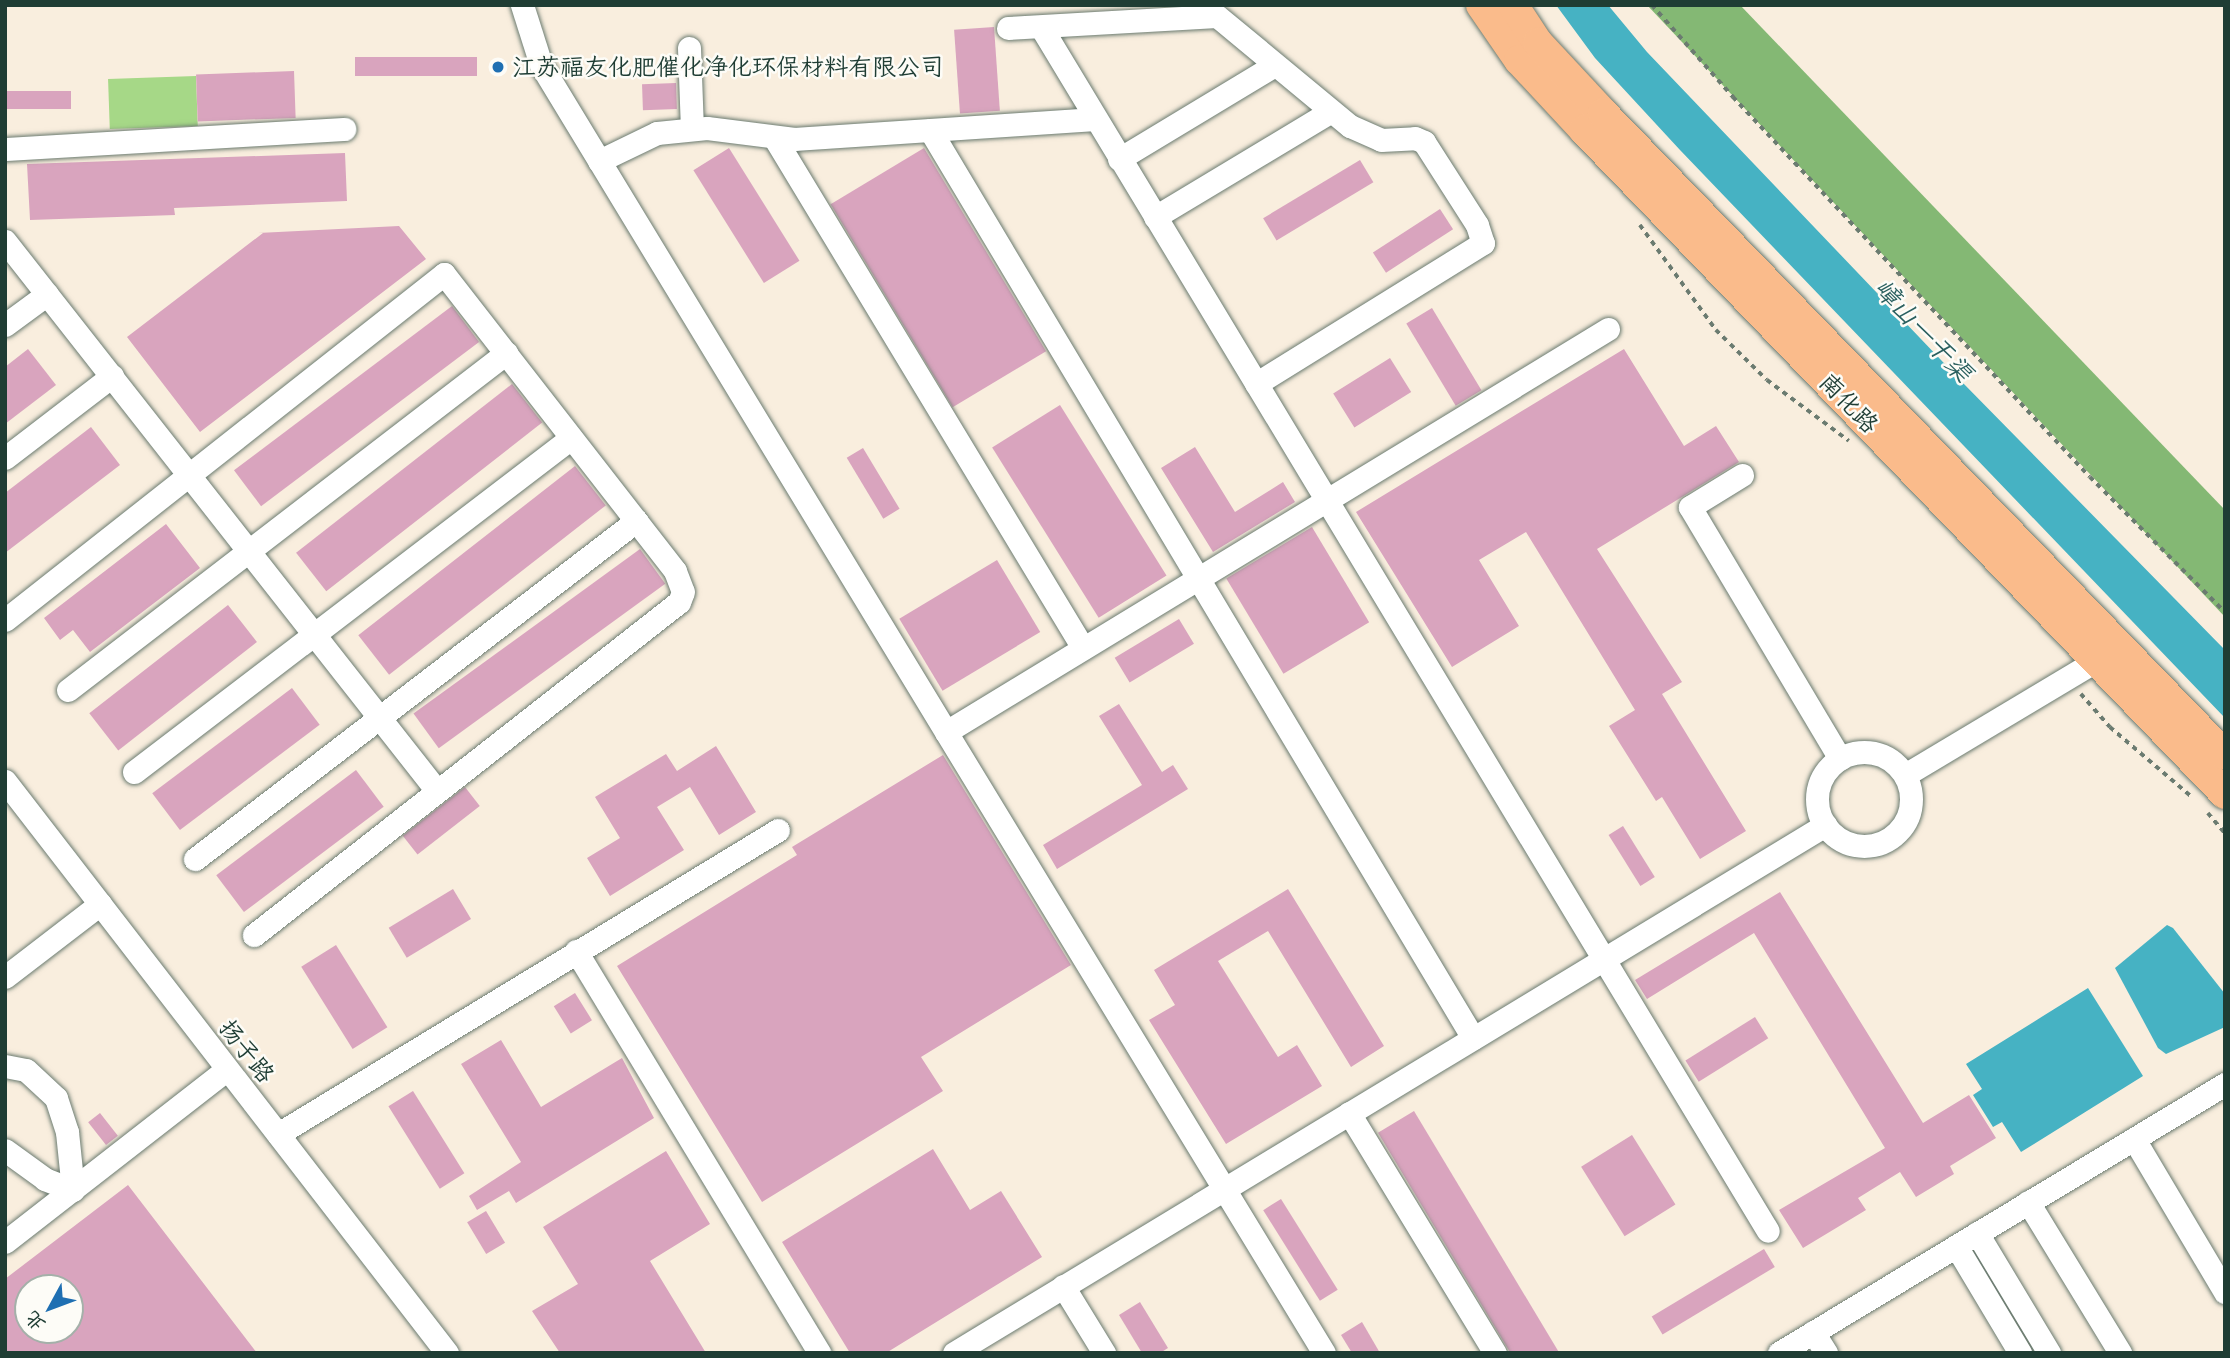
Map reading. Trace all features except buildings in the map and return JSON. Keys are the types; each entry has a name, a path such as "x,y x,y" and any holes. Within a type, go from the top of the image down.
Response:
{"main road":[{"name":"南化路","path":"1481,5 1529,71 2108,653 2225,755"},
{"name":"南化路","path":"1513,5 1538,43 2108,653 2210,803"}],"street":[{"path":"522,5 541,65 1324,1353"},
{"path":"1008,28 1217,16 1330,112 1358,130 1381,140 1415,138 1424,142 1477,225 1483,243 1256,384"},
{"path":"1041,27 1769,1231"},
{"path":"689,48 692,129"},
{"path":"1119,159 1275,65"},
{"path":"1155,217 1330,112"},
{"path":"598,160 657,133 692,129 734,129 794,139 1095,119"},
{"path":"5,149 344,129"},
{"path":"930,130 1473,1038"},
{"path":"774,136 1083,648"},
{"path":"5,241 437,791"},
{"path":"5,620 444,274 636,521 680,580 682,592 678,602 254,935"},
{"path":"5,325 47,293"},
{"path":"946,732 1608,329"},
{"path":"68,690 506,353"},
{"path":"5,458 112,376"},
{"path":"134,772 571,438"},
{"path":"1742,475 1690,507 1840,759"},
{"path":"195,859 636,521"},
{"path":"1905,775 2108,653"},
{"path":"1853,753 1882,756 1905,775 1911,790 1911,807 1906,822 1889,839 1866,847 1850,845 1836,837 1825,825 1819,811 1820,782 1828,769 1840,759 1853,753"},
{"name":"扬子路","path":"5,780 447,1353"},
{"path":"954,1353 1825,825"},
{"path":"278,1135 778,830"},
{"path":"5,977 100,904"},
{"path":"576,951 819,1353"},
{"path":"5,1066 26,1070 56,1098 67,1132 73,1190"},
{"path":"5,1242 227,1069"},
{"path":"1779,1353 2225,1084"},
{"path":"1349,1113 1495,1353"},
{"path":"2134,1139 2225,1292"},
{"path":"5,1150 46,1179 73,1190"},
{"path":"2028,1202 2120,1353"},
{"path":"1977,1233 2049,1353"},
{"path":"1956,1246 2020,1353"},
{"path":"1063,1286 1104,1353"},
{"path":"1813,1332 1826,1353"}],"path":[{"path":"1652,5 1733,97 2071,457 2225,612"},
{"path":"1635,218 1716,330 1768,380 1852,443"},
{"path":"2070,677 2110,727 2210,803 2225,833"}],"green space":[{"path":"1647,5 1740,5 2225,510 2225,617"},
{"path":"196,76 198,126 110,129 108,79"}],"water":[{"path":"1556,5 1608,5 1647,52 1962,382 2225,650 2225,718 1680,150 1595,58"},
{"path":"2167,925 2173,928 2225,994 2225,1027 2166,1054 2158,1048 2115,968"},
{"path":"2088,988 2143,1076 2021,1152 2002,1122 1993,1127 1973,1095 1982,1089 1966,1064"}],"place":[{"name":"江苏福友化肥催化净化环保材料有限公司","path":"498,67"}],"water label":[{"name":"嶂山一干渠","path":"1923,330"}]}
